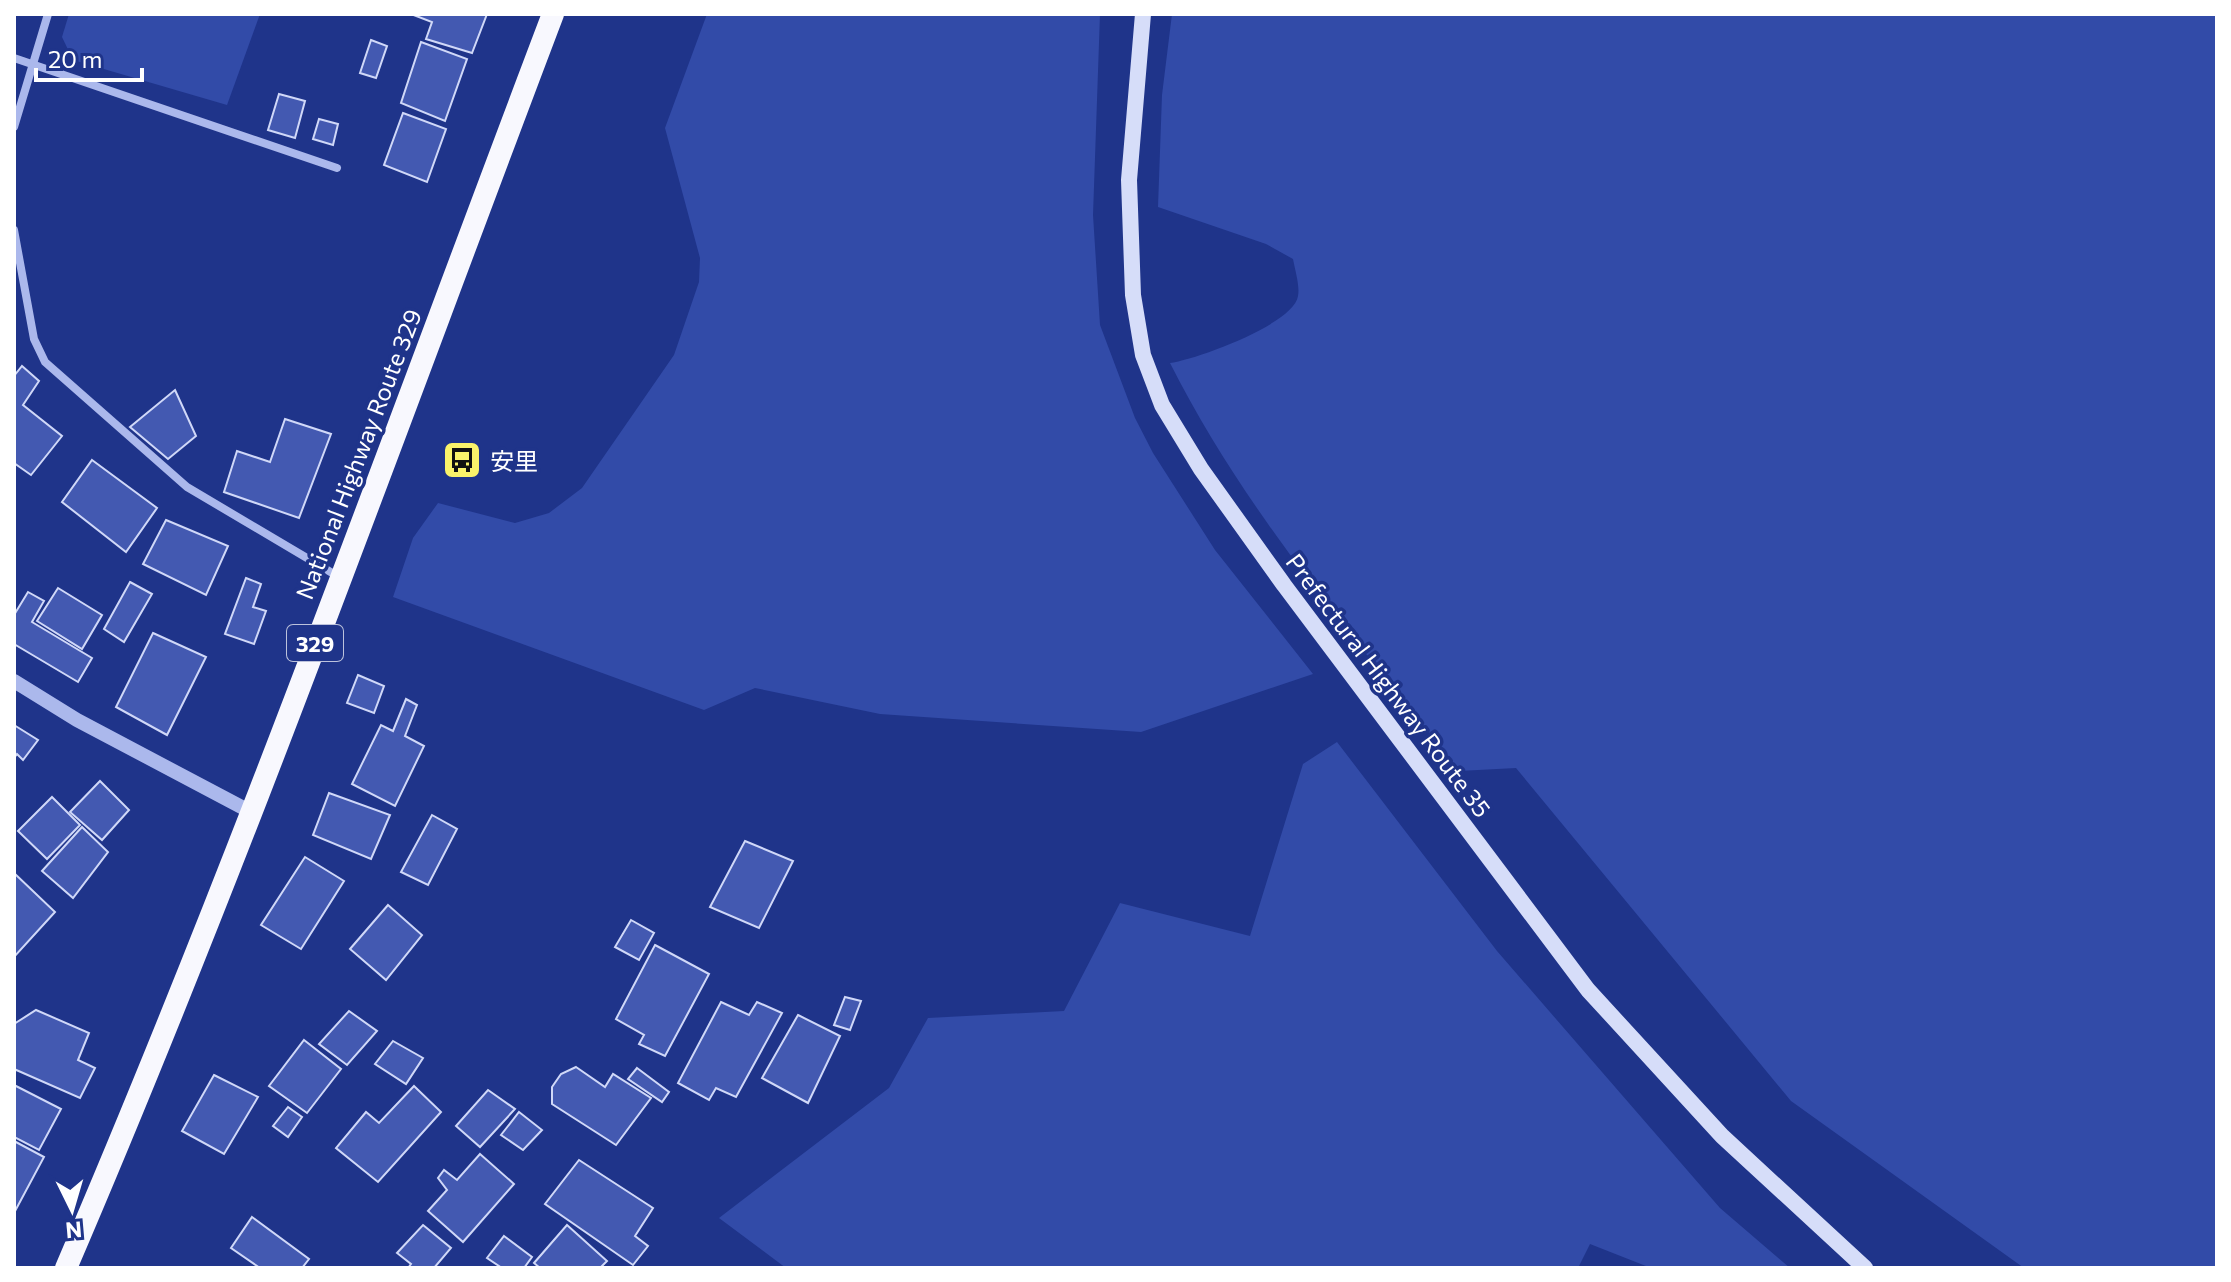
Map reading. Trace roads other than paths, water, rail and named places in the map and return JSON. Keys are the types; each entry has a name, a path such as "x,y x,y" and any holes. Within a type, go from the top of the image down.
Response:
{"highway":[{"name":"National Highway Route 329","path":"66,1268 120,1142 251,812 553,14"}],"main road":[{"name":"Prefectural Highway Route 35","path":"1143,14 1129,180 1133,295 1143,355 1162,405 1201,469 1284,585 1588,990 1722,1136 1865,1268"}],"street":[{"path":"14,127 48,14"},
{"path":"14,58 337,168"},
{"path":"14,230 34,339 45,362 187,487 339,578"},
{"path":"14,681 77,720 251,812"}],"place":[{"name":"安里","path":"462,460"}]}
